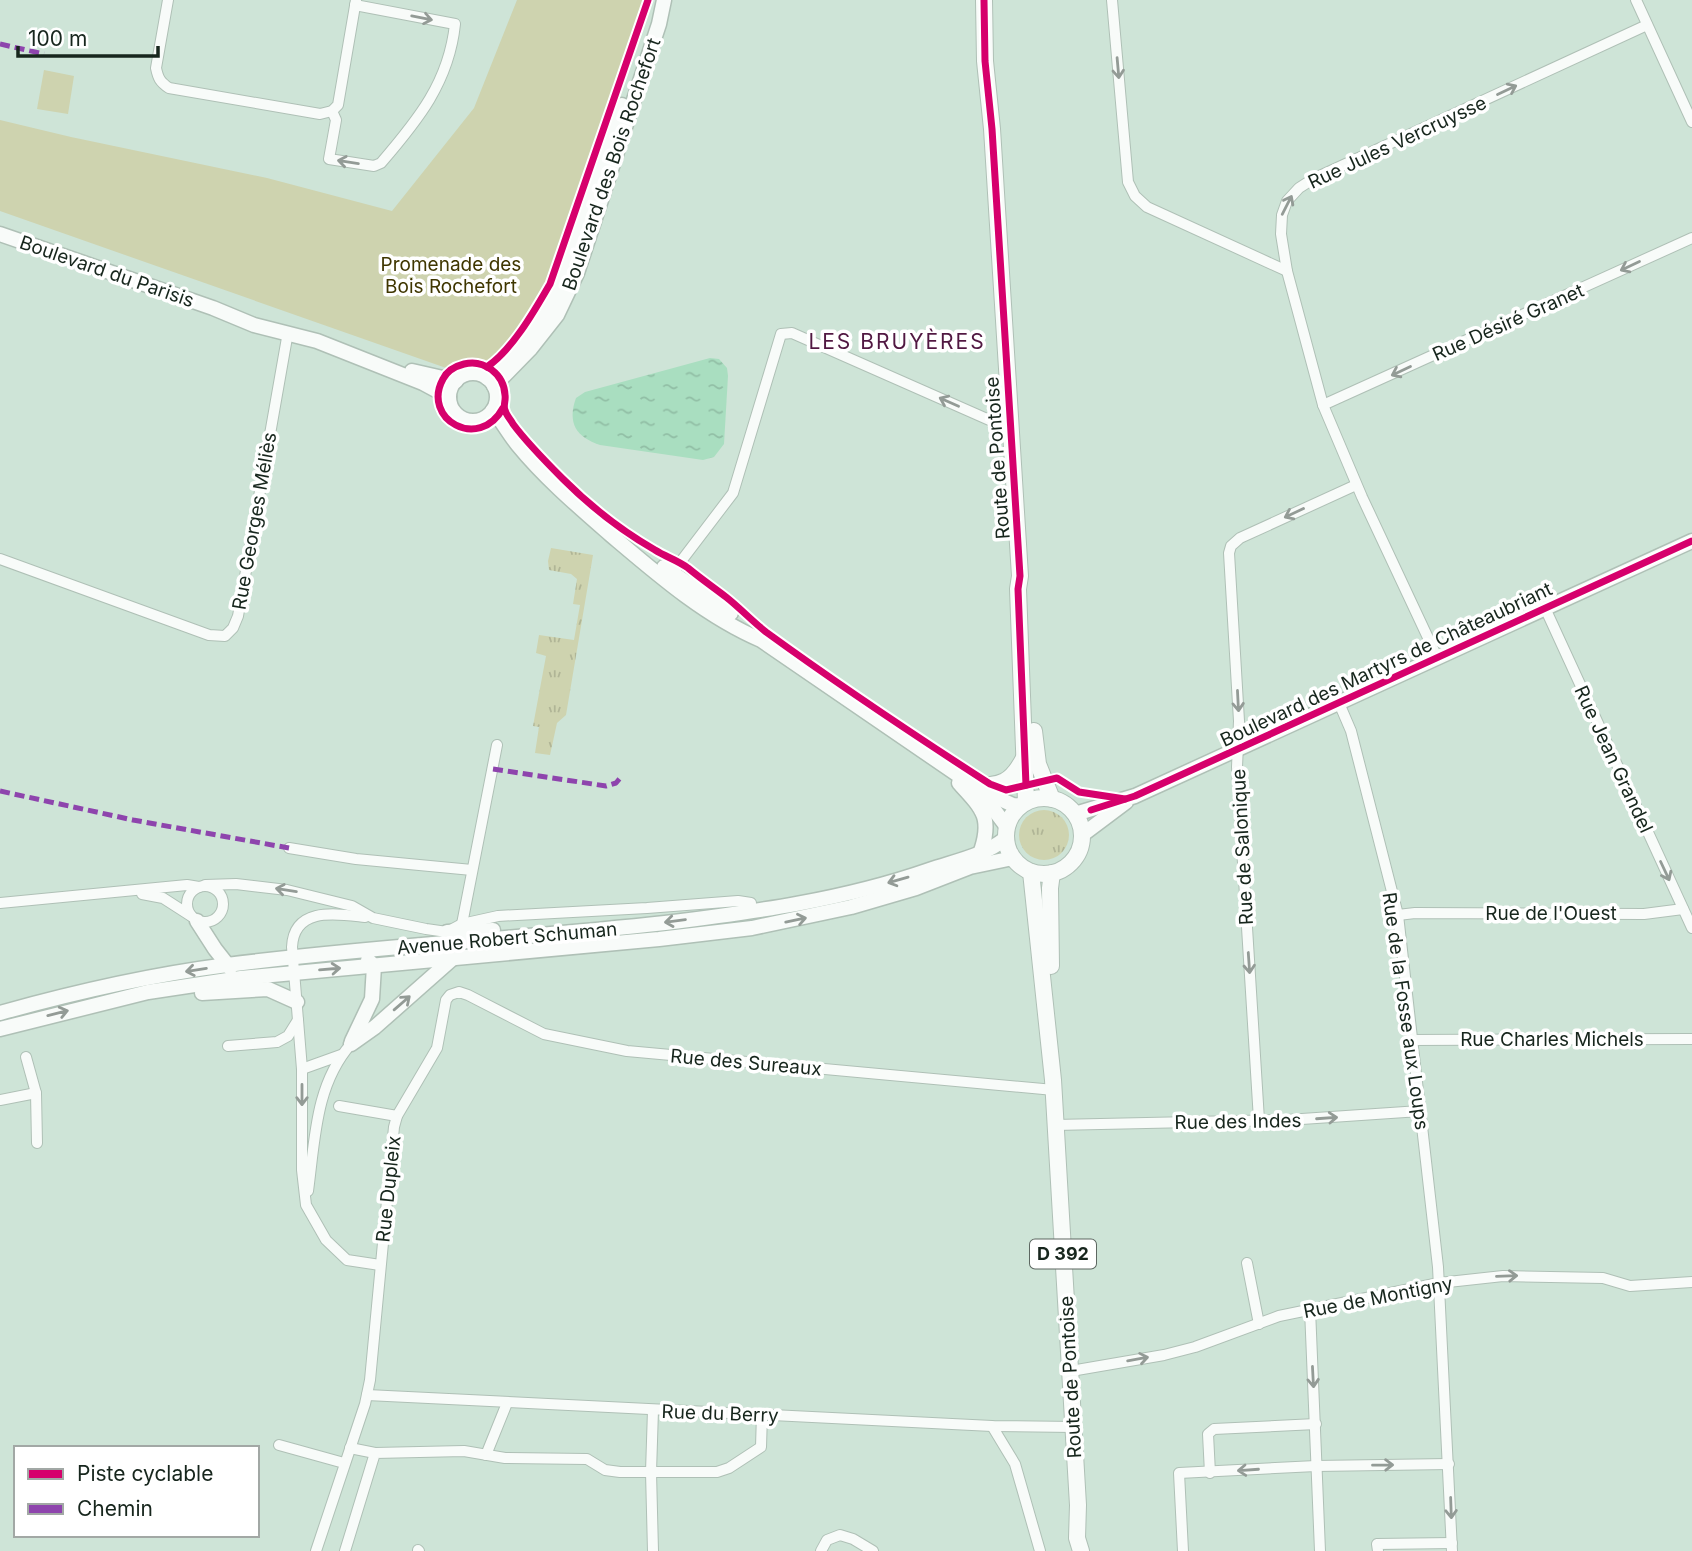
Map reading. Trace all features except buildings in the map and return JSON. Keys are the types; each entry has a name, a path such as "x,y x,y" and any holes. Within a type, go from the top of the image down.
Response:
{"main road":[{"name":"Boulevard des Bois Rochefort","path":"490,382 547,310 566,269 646,37 655,0"},
{"name":"Boulevard des Bois Rochefort","path":"490,382 531,348 557,315 577,273 659,24 664,0"},
{"name":"Route de Pontoise","path":"984,4 985,61 992,129 1020,576 1018,589 1025,756 1024,804"},
{"name":"Boulevard du Parisis","path":"0,234 213,308 254,325 288,332 357,356 423,383 449,397"},
{"name":"Boulevard du Parisis","path":"357,356 456,381"},
{"path":"471,374 490,382 496,397 487,414 475,421 462,418 453,410 449,397 456,381 471,374"},
{"path":"487,414 563,493 594,521 670,577 705,608 761,640 977,788 1013,805 1043,798 1052,799 1068,807 1075,814 1082,835 1076,856 1069,864 1052,873 1031,872 1013,858 1007,832 977,788"},
{"name":"Boulevard des Martyrs de Châteaubriant","path":"1075,814 1135,796 1692,541"},
{"name":"Route de Pontoise","path":"1020,576 1024,588 1035,749 1052,799"},
{"path":"977,788 997,785 1009,779 1025,756"},
{"path":"944,766 981,807 987,825 980,854"},
{"name":"Boulevard des Martyrs de Châteaubriant","path":"1082,835 1135,796"},
{"path":"1007,832 1015,812 1024,804"},
{"name":"Avenue Robert Schuman","path":"0,1030 117,999 241,978 361,951 613,929 848,894 980,854 993,848 1007,832"},
{"name":"Avenue Robert Schuman","path":"0,1013 127,981 226,965 374,966 729,931 851,908 916,888 970,867 1013,858"},
{"name":"Route de Pontoise","path":"1031,872 1053,1085"},
{"name":"Route de Pontoise","path":"1052,873 1053,1085 1074,1427 1077,1538 1081,1551"},
{"path":"729,931 748,922 754,907"},
{"path":"195,919 226,965 241,978"},
{"path":"447,932 550,927 613,929"},
{"path":"346,1050 372,999 374,966 361,951"},
{"path":"346,1050 452,959"},
{"path":"117,999 257,989 275,991 297,1002"},
{"name":"Route de Pontoise","path":"1078,1505 1085,1538 1092,1551"}],"street":[{"path":"168,0 156,68 158,79 169,88 334,116"},
{"path":"1112,0 1128,182 1135,196 1147,206 1287,271"},
{"path":"1636,0 1692,122"},
{"path":"356,3 455,24 453,47 436,92 381,163 374,166 329,159 334,116 356,3"},
{"name":"Rue Jules Vercruysse","path":"1437,657 1356,485 1323,405 1287,271 1281,234 1282,215 1287,201 1299,188 1313,179 1647,25"},
{"name":"Rue Désiré Granet","path":"1323,405 1692,238"},
{"name":"Rue Georges Méliès","path":"0,559 209,635 225,636 233,628 237,617 288,332"},
{"path":"670,577 733,493 781,334 792,333 1012,430"},
{"name":"Rue de Salonique","path":"1259,1120 1237,767 1239,749 1229,553 1231,546 1240,538 1356,485"},
{"name":"Rue Jean Grandel","path":"1545,608 1683,909"},
{"name":"Rue de la Fosse aux Loups","path":"1339,703 1351,731 1398,915 1439,1283 1452,1547"},
{"path":"462,924 496,745"},
{"path":"289,848 356,859 472,870"},
{"path":"0,903 187,885 236,884 288,890 352,906 373,918"},
{"path":"127,892 163,898 195,919 209,922 223,911 221,893 202,886 189,894 187,906 195,919"},
{"path":"380,1265 346,1260 326,1240 306,1205 302,1170 302,1069 293,935 310,918 326,913 373,918 447,932 462,924 498,916 738,901 754,907"},
{"path":"1683,909 1692,928"},
{"name":"Rue de l'Ouest","path":"1398,915 1644,914 1683,909"},
{"name":"Rue des Sureaux","path":"450,995 459,992 468,995 544,1034 627,1051 1053,1085"},
{"name":"Rue Dupleix","path":"319,1550 367,1395 394,1127 397,1116 437,1048 446,1000 450,995"},
{"path":"228,1046 277,1042 288,1036 299,1020"},
{"name":"Rue Charles Michels","path":"1411,1040 1692,1039"},
{"path":"302,1069 346,1050"},
{"path":"306,1205 320,1107 328,1078 346,1050"},
{"path":"26,1058 36,1093 37,1143"},
{"path":"0,1100 36,1093"},
{"path":"339,1106 397,1116"},
{"name":"Rue des Indes","path":"1055,1125 1259,1120 1420,1111"},
{"path":"1247,1263 1259,1324"},
{"name":"Rue de Montigny","path":"1070,1371 1185,1350 1279,1316 1439,1283 1503,1276 1602,1278 1630,1286 1692,1282"},
{"path":"1310,1309 1320,1551"},
{"name":"Rue du Berry","path":"367,1395 992,1426 1074,1427"},
{"path":"486,1455 507,1403"},
{"path":"653,1410 653,1551"},
{"path":"350,1448 375,1453 464,1451 505,1458 587,1459 605,1470 612,1471 717,1472 729,1468 761,1447 762,1414"},
{"path":"1210,1473 1209,1434 1214,1429 1316,1424"},
{"path":"992,1426 1016,1464 1040,1551"},
{"path":"279,1445 344,1463"},
{"path":"345,1551 375,1453"},
{"path":"1183,1551 1179,1473 1316,1466 1449,1464"},
{"path":"821,1551 827,1540 840,1535 873,1551"},
{"path":"1378,1548 1452,1547"}],"green space":[{"name":"Promenade des Bois Rochefort","path":"517,0 644,0 550,280 528,317 488,362 464,363 449,369 0,211 0,120 267,178 392,211 474,108"},
{"path":"44,70 74,76 68,114 37,109"},
{"path":"551,548 593,555 566,715 557,723 550,755 535,753 539,727 533,726 546,656 536,653 539,635 574,640 580,605 573,604 577,579 571,574 549,570"},
{"path":"1044,810 1062,817 1069,835 1062,853 1044,860 1026,853 1019,835 1026,817"}],"water":[{"path":"710,358 719,359 727,368 728,376 724,444 714,457 703,460 600,445 579,433 573,422 576,398 585,392"}],"marked path":[{"path":"0,44 44,54"},
{"path":"493,769 606,786 616,783 621,777"},
{"path":"0,791 133,820 289,848"}],"cycle path":[{"path":"487,367 514,340 550,284 648,0"},
{"path":"984,0 985,61 992,129 1020,576 1018,589 1026,785"},
{"path":"503,408 493,421 480,428 468,429 456,425 446,417 440,407 438,394 443,379 452,369 464,364 479,364 492,370 504,387 504,408 513,424 550,466 595,508 643,543 688,568 766,632 821,671 990,784 1006,790 1057,778 1079,792 1125,799"},
{"path":"1091,810 1135,796 1692,541"}],"district":[{"name":"LES BRUYÈRES","path":"897,342"}]}
